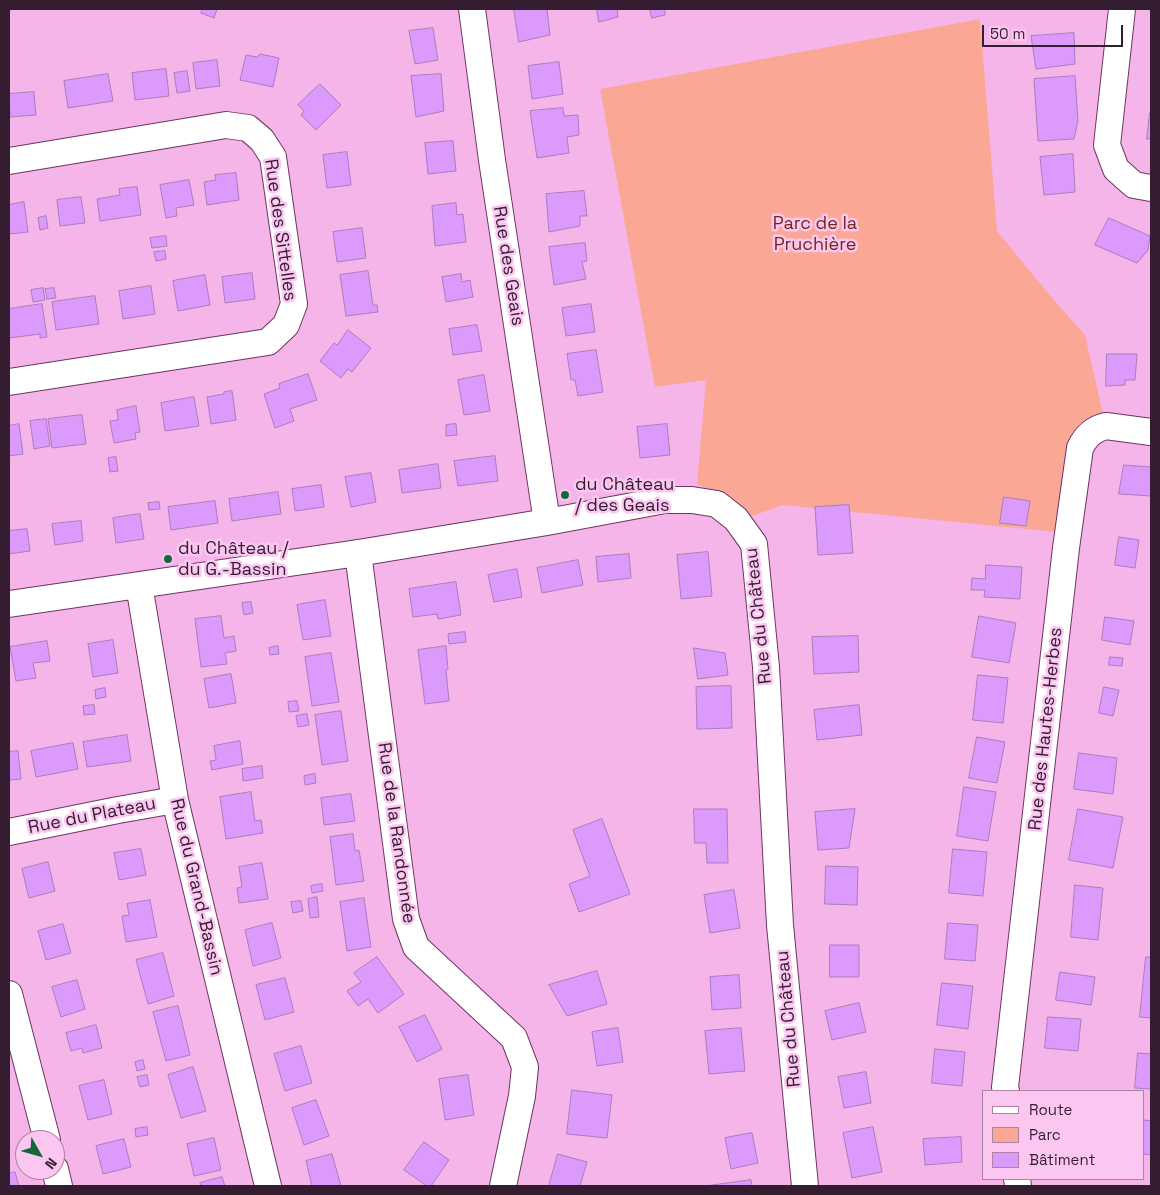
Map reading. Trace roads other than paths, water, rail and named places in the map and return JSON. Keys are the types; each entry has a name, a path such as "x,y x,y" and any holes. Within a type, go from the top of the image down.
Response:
{"street":[{"name":"Rue des Geais","path":"472,9 494,170 547,522"},
{"path":"1122,9 1107,145 1116,169 1134,185 1151,188"},
{"name":"Rue des Sittelles","path":"9,161 226,124 248,128 262,140 273,157 294,304 286,325 268,342 9,382"},
{"name":"Rue des Hautes-Herbes","path":"1006,1090 1066,548 1080,448 1088,435 1106,426 1151,432"},
{"name":"Rue du Château","path":"9,604 358,553 547,522 665,500 692,500 717,504 736,519 754,544 766,667 780,925 805,1186"},
{"name":"Rue de la Randonnée","path":"358,553 406,919 416,948 514,1038 524,1067 522,1096 502,1186"},
{"name":"Rue du Grand-Bassin","path":"139,585 175,800 268,1186"},
{"name":"Rue du Plateau","path":"9,832 175,800"},
{"path":"9,994 44,1130"}],"place":[{"name":"du Château / des Geais","path":"565,495"},
{"name":"du Château / du G.-Bassin","path":"168,559"}],"park label":[{"name":"Parc de la Pruchière","path":"815,234"}]}
